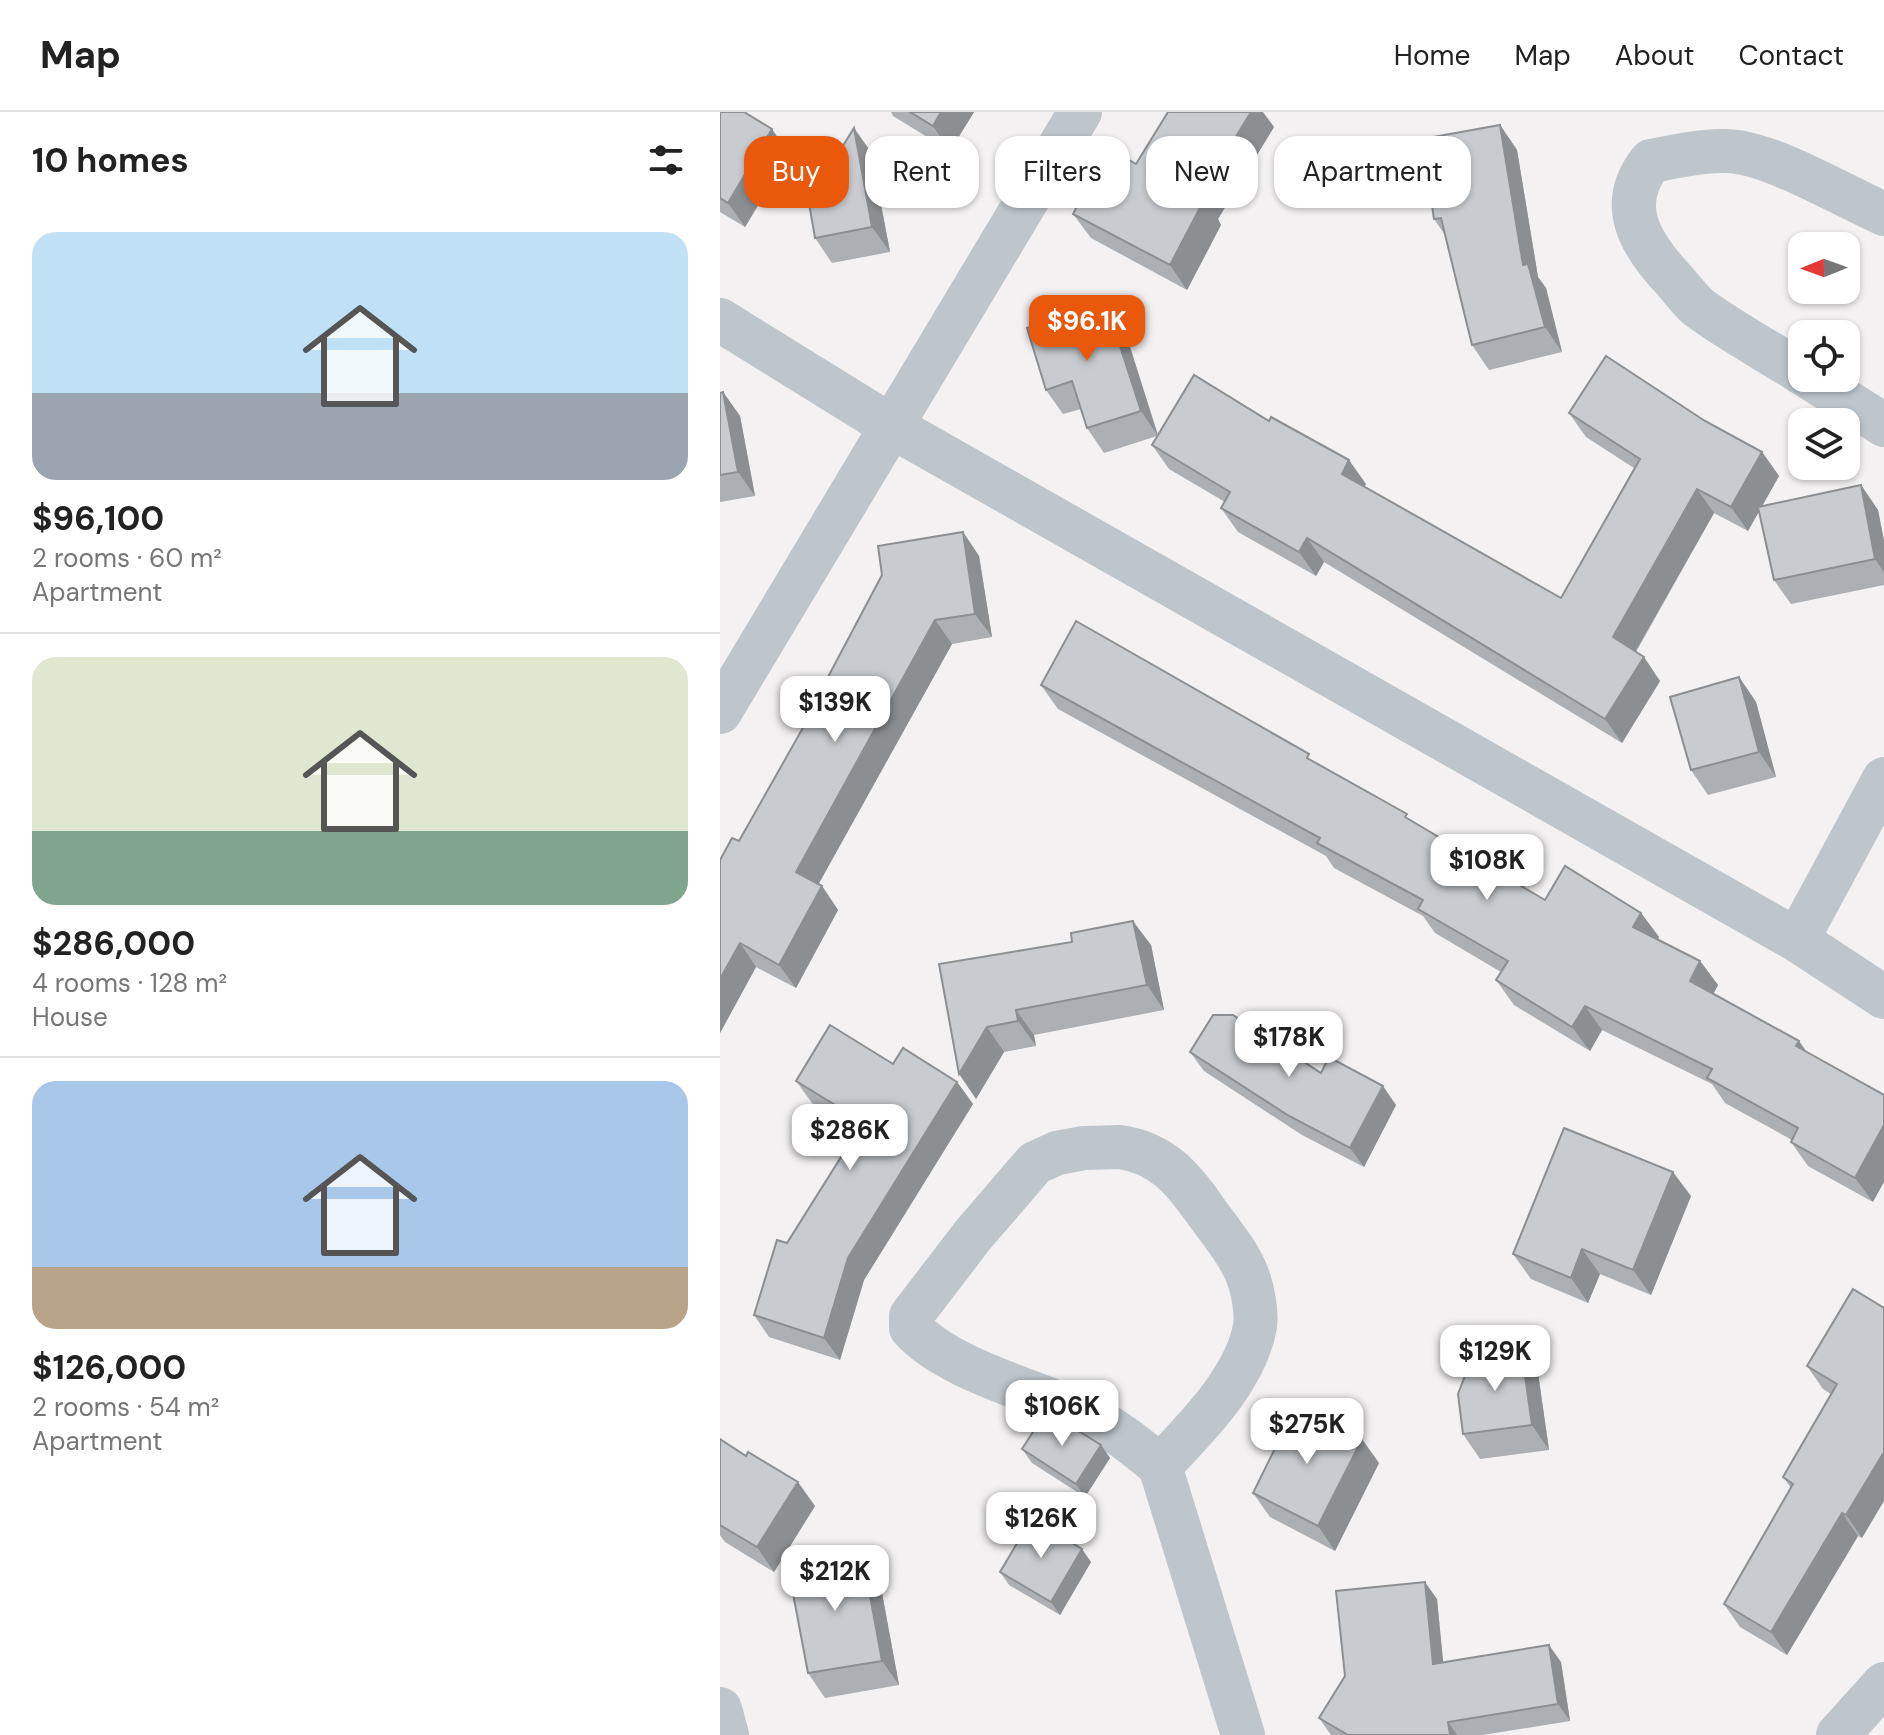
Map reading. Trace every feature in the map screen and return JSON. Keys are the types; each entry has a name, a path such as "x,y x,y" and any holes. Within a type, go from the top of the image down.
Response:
{"street":[{"path":"720,712 1080,112"},
{"path":"1788,364 1696,306 1651,255 1637,229 1634,204 1638,177 1651,161 1688,154 1742,152 1779,165 1884,214"},
{"path":"720,320 891,426 1797,940 1884,997"},
{"path":"1832,392 1884,425"},
{"path":"1797,940 1884,779"},
{"path":"1160,1466 1208,1416 1248,1349 1256,1323 1248,1276 1195,1195 1162,1161 1140,1150 1120,1147 1084,1148 1057,1153 1035,1163 1016,1183 911,1316 911,1328 935,1350 1088,1416 1129,1439 1160,1466 1243,1735"},
{"path":"1838,1735 1884,1684"},
{"path":"720,1709 727,1735"}],"building":[{"path":"720,112 744,112 772,129 768,136 744,136 744,176 728,203 720,198"},
{"path":"910,112 941,112 933,126"},
{"path":"1168,112 1251,112 1236,136 1153,136"},
{"path":"1500,125 1523,265 1528,264 1545,327 1472,345 1441,218 1434,219 1432,208 1471,208 1471,136 1439,136"},
{"path":"854,128 865,188 865,208 869,208 872,227 815,238 810,208 849,208 849,136"},
{"path":"1146,148 1146,208 1200,208 1170,265 1073,214 1076,208 1130,208 1130,161 1136,164"},
{"path":"1106,303 1141,411 1087,428 1072,381 1046,390 1027,328"},
{"path":"1606,356 1705,421 1762,452 1731,507 1697,489 1613,637 1644,657 1605,719 1307,538 1299,552 1221,508 1230,492 1152,445 1194,375 1269,421 1271,417 1349,460 1342,474 1561,598 1640,459 1569,413"},
{"path":"723,392 738,472 720,475 720,393"},
{"path":"1861,485 1875,559 1774,580 1758,507"},
{"path":"963,532 975,614 935,620 796,872 822,886 779,965 740,943 720,979 720,860 732,838 739,841 813,710 882,575 878,546"},
{"path":"1076,621 1309,754 1307,758 1407,814 1405,817 1545,900 1565,866 1641,913 1633,927 1700,961 1690,981 1799,1041 1796,1046 1884,1095 1884,1125 1855,1178 1791,1142 1798,1128 1707,1078 1712,1069 1585,1006 1572,1027 1496,980 1508,961 1418,909 1423,900 1317,843 1320,838 1041,685"},
{"path":"1739,677 1759,752 1691,770 1670,697"},
{"path":"1133,921 1147,985 1016,1010 1018,1021 987,1027 959,1074 939,964 1072,942 1071,933"},
{"path":"1213,1015 1233,1015 1321,1073 1329,1057 1383,1086 1350,1148 1289,1116 1190,1052"},
{"path":"830,1025 893,1064 903,1048 957,1082 848,1258 824,1338 754,1315 777,1240 787,1243 863,1122 796,1081"},
{"path":"1564,1128 1673,1172 1633,1270 1582,1249 1571,1278 1513,1254"},
{"path":"1853,1289 1884,1308 1884,1452 1846,1515 1842,1513 1771,1632 1724,1604 1793,1484 1783,1477 1837,1384 1807,1366"},
{"path":"1521,1348 1532,1425 1463,1434 1458,1394 1473,1355"},
{"path":"1296,1406 1362,1439 1318,1526 1253,1493"},
{"path":"1044,1415 1069,1425 1101,1445 1076,1484 1022,1449"},
{"path":"720,1439 798,1482 757,1547 720,1525"},
{"path":"1032,1518 1082,1549 1051,1602 1000,1572"},
{"path":"862,1552 882,1661 808,1673 788,1567"},
{"path":"1425,1582 1433,1664 1549,1645 1558,1704 1448,1722 1450,1735 1348,1735 1319,1718 1345,1676 1336,1591"}]}
